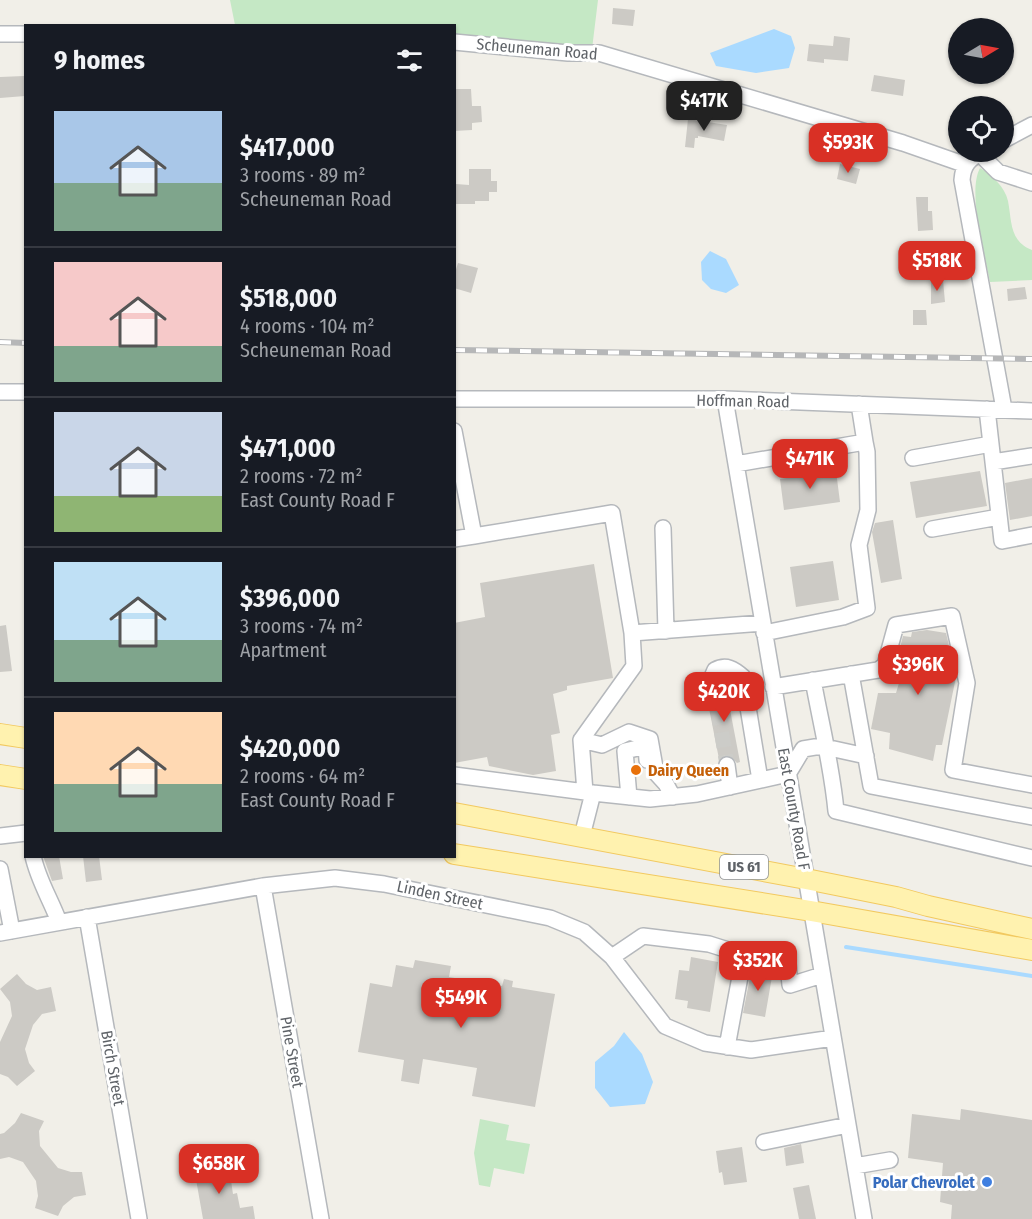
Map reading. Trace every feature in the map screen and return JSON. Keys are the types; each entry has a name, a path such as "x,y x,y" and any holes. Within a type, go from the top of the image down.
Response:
{"main road":[{"path":"0,734 24,738"},
{"path":"0,775 24,779"},
{"name":"US 61","path":"456,813 896,897 1032,929"},
{"name":"US 61","path":"456,854 811,910 1032,950"}],"street":[{"path":"0,34 24,34"},
{"name":"Scheuneman Road","path":"456,42 568,53 599,53 903,143 966,165"},
{"path":"1014,135 1032,125"},
{"path":"968,162 963,172 963,185 1004,409"},
{"path":"990,162 998,172 1032,183"},
{"path":"0,392 24,392"},
{"name":"Hoffman Road","path":"456,399 725,399 1032,411"},
{"name":"East County Road F","path":"725,399 864,1219"},
{"path":"632,633 764,628 843,617 867,608 859,545 868,510 867,452 859,404"},
{"path":"987,409 1002,541 1032,535"},
{"path":"456,441 474,536"},
{"path":"736,464 865,442"},
{"path":"913,458 991,444"},
{"path":"993,462 1032,456"},
{"path":"456,539 612,513 632,633 634,666 581,740 589,793 582,836"},
{"path":"456,516 470,514"},
{"path":"932,529 999,517"},
{"path":"663,528 666,631"},
{"path":"773,687 878,670 885,665 896,625 952,616 967,683 953,770 1032,785"},
{"path":"714,687 712,677 715,670 721,667 734,669 743,677 760,780"},
{"path":"851,674 871,786 1032,818"},
{"path":"813,681 825,747 833,776 836,812 1032,858"},
{"path":"581,740 602,745 629,732 650,739 656,773 666,784 673,797"},
{"path":"629,797 624,751 645,746 649,779 673,797"},
{"path":"456,775 650,799 730,787 788,774 803,749 825,747 866,756"},
{"path":"727,765 730,787"},
{"path":"0,837 24,833"},
{"path":"33,858 37,875 59,922"},
{"path":"0,869 6,932"},
{"name":"Linden Street","path":"6,932 263,886 334,878 402,887 550,918 584,932 612,957 665,1026 705,1043 751,1050 833,1038"},
{"name":"Pine Street","path":"263,886 321,1219"},
{"name":"Birch Street","path":"87,917 139,1219"},
{"path":"612,957 643,936 709,944 744,955 788,964 790,985 822,975"},
{"path":"727,1047 744,955"},
{"path":"764,1142 848,1125"},
{"path":"855,1166 890,1160"}],"green space":[{"path":"230,0 598,0 592,49 456,34 456,24 235,24"},
{"path":"980,168 1001,186 1008,201 1015,236 1032,250 1032,280 990,282 976,207 976,179"},
{"path":"480,1119 509,1125 506,1140 530,1144 524,1174 494,1168 490,1187 479,1185 474,1153"}],"water":[{"path":"774,29 791,36 795,48 789,68 756,73 716,66 710,53"},
{"path":"710,251 726,259 739,285 726,293 711,289 702,280 701,262"},
{"path":"624,1032 642,1054 653,1082 645,1104 610,1107 595,1088 595,1062 614,1046"}],"building":[{"path":"613,8 635,10 633,26 612,24"},
{"path":"834,36 850,38 848,61 824,59 824,63 807,61 809,44 833,46"},
{"path":"874,75 905,80 903,96 871,91"},
{"path":"24,76 24,96 0,98 0,77"},
{"path":"456,89 471,89 472,106 481,106 482,122 472,123 472,130 456,131"},
{"path":"688,119 727,125 724,141 698,136 695,138 694,148 685,147"},
{"path":"840,164 860,169 856,184 837,179"},
{"path":"469,169 491,169 491,181 497,181 497,192 489,192 489,201 456,204 456,184 469,185"},
{"path":"916,197 928,197 928,211 932,211 933,230 918,231"},
{"path":"458,263 478,268 471,293 456,289"},
{"path":"943,280 945,302 931,304 931,281"},
{"path":"1025,287 1027,299 1008,301 1007,289"},
{"path":"913,310 926,310 927,325 913,325"},
{"path":"836,471 840,502 784,510 780,479"},
{"path":"980,471 987,506 916,518 910,482"},
{"path":"1032,478 1032,516 1010,520 1005,483"},
{"path":"893,520 902,579 881,583 872,532 875,523"},
{"path":"833,561 839,600 796,607 790,567"},
{"path":"594,564 613,678 567,686 567,690 553,694 560,733 551,735 556,771 533,775 489,766 487,757 456,763 456,623 485,617 480,583"},
{"path":"6,625 12,671 0,672 0,626"},
{"path":"927,630 946,633 950,650 948,661 952,662 956,677 942,745 936,745 933,761 889,749 890,733 871,729 878,693 896,693 902,673 894,671 903,636 911,637 912,632"},
{"path":"734,683 736,697 728,699 740,762 737,763 730,756 725,755 719,759 706,693 716,696 723,691 723,685"},
{"path":"44,858 59,858 63,879 52,881"},
{"path":"83,858 99,858 102,880 86,882"},
{"path":"691,957 718,962 710,1012 687,1008 688,1001 675,999 679,970 689,971"},
{"path":"415,960 451,966 449,977 502,986 504,979 513,981 512,987 555,994 535,1107 472,1096 477,1068 423,1059 419,1084 401,1081 404,1060 358,1052 370,983 392,987 396,965 413,968"},
{"path":"752,967 773,971 765,1017 743,1013"},
{"path":"17,974 26,984 37,990 51,987 56,1011 42,1014 33,1025 25,1049 29,1063 35,1071 17,1086 8,1077 0,1074 0,1042 12,1016 10,1002 0,989"},
{"name":"Polar Chevrolet","path":"961,1109 1032,1120 1032,1219 951,1219 952,1205 940,1202 943,1163 908,1158 912,1114 960,1120"},
{"path":"21,1113 44,1121 39,1131 40,1146 58,1168 71,1172 82,1172 86,1195 74,1197 63,1206 58,1216 35,1208 38,1196 36,1181 23,1162 9,1157 0,1159 0,1134 15,1123"},
{"path":"801,1144 804,1163 786,1166 784,1148"},
{"path":"742,1147 747,1182 724,1185 722,1172 719,1173 716,1151"},
{"path":"219,1164 230,1174 233,1194 237,1193 240,1208 253,1206 255,1219 203,1219 194,1168"},
{"path":"809,1185 816,1219 799,1219 793,1188"}],"waterway":[{"path":"846,947 1032,976"}],"tunnel":[{"path":"714,687 727,765"}],"railway":[{"path":"0,342 24,343"},
{"path":"456,350 1032,359"}],"place":[{"name":"Dairy Queen","path":"636,770"},
{"name":"Polar Chevrolet","path":"987,1182"}]}
